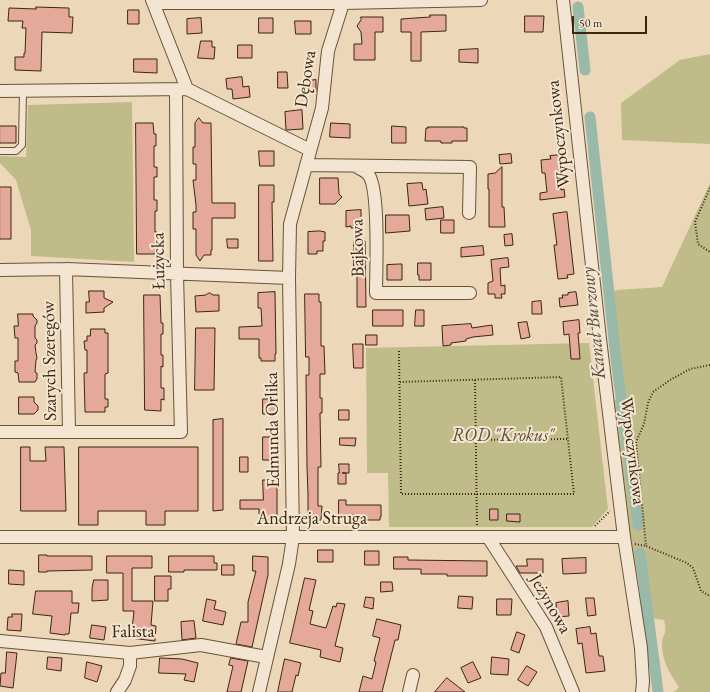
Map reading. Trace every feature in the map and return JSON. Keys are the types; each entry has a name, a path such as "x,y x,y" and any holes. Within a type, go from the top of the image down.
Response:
{"street":[{"path":"181,89 153,2 481,0"},
{"name":"Wypoczynkowa","path":"563,0 589,247 624,537 641,648 643,682 642,692"},
{"name":"Dębowa","path":"306,165 322,108 328,51 343,2"},
{"path":"0,91 181,89 310,150"},
{"name":"Łużycka","path":"69,432 181,432 177,274 181,89"},
{"path":"306,165 470,167 469,213"},
{"name":"Edmunda Orlika","path":"259,692 289,564 293,537 289,278 290,224 306,165"},
{"name":"Bajkowa","path":"355,166 369,175 374,190 376,217 376,293 470,293"},
{"path":"0,270 66,269 289,278"},
{"name":"Szarych Szeregów","path":"0,432 69,432 66,269"},
{"name":"Andrzeja Struga","path":"0,537 624,537"},
{"name":"Jeżynowa","path":"488,537 546,627 574,692"},
{"name":"Falista","path":"0,641 130,653 201,645 266,658"},
{"path":"117,692 125,680 130,666 130,653"},
{"path":"409,692 412,675"}],"lane":[{"path":"0,151 16,151 22,145 23,91"}],"path":[{"path":"710,188 695,222 698,244 710,252"},
{"path":"400,351 400,382 401,494 574,494 561,377 400,382"},
{"path":"710,365 690,369 652,392 648,403 644,424 636,442 646,546 687,563 693,568 701,591 710,596"},
{"path":"475,380 477,527"},
{"path":"476,440 568,439"}],"green space":[{"path":"710,54 710,144 622,140 621,103 680,60"},
{"path":"132,102 134,262 31,256 31,230 16,180 0,163 0,156 26,157 28,105"},
{"path":"710,183 710,692 674,692 679,687 667,667 662,651 662,641 665,632 664,620 652,618 645,567 634,572 613,399 626,405 619,393 606,295 617,290 662,287"},
{"name":"ROD \"Krokus\"","path":"589,343 608,509 592,527 389,527 388,473 367,473 366,348"}],"building":[{"path":"36,7 69,8 69,17 73,17 72,33 42,32 41,71 15,70 15,57 24,57 26,28 22,28 23,21 8,21 9,8 36,9"},
{"path":"128,10 139,10 139,24 128,24"},
{"path":"430,15 446,15 446,31 421,32 421,61 411,61 411,32 401,32 401,19 430,17"},
{"path":"525,16 544,16 543,32 525,32"},
{"path":"361,17 383,17 383,32 375,32 375,60 354,60 354,44 362,44 361,32 357,26 361,20"},
{"path":"201,18 202,33 187,34 187,19"},
{"path":"259,18 273,18 273,33 259,33"},
{"path":"295,21 311,21 311,34 296,34"},
{"path":"201,41 212,41 212,47 215,47 214,59 198,58"},
{"path":"238,45 252,45 252,58 238,58"},
{"path":"478,49 478,63 459,62 459,50"},
{"path":"134,59 157,59 157,73 134,72"},
{"path":"278,72 287,72 288,88 278,88"},
{"path":"242,77 243,87 249,86 250,97 233,99 232,89 227,89 226,79"},
{"path":"316,80 316,92 309,92 308,81"},
{"path":"302,110 303,129 286,130 285,112"},
{"path":"199,118 203,123 211,123 212,203 235,203 235,218 212,218 211,255 204,255 200,261 196,255 196,229 193,229 193,212 196,212 196,205 193,180 196,180 196,164 193,164 193,147 195,147 195,123"},
{"path":"136,123 153,123 154,134 156,134 156,146 154,146 154,167 157,167 157,177 154,177 154,200 157,200 157,211 155,211 155,232 157,232 157,243 155,243 155,254 137,254"},
{"path":"331,123 350,124 350,138 330,137"},
{"path":"0,126 16,126 16,143 0,143"},
{"path":"392,126 406,127 406,143 392,143"},
{"path":"426,128 467,128 467,141 441,143 441,141 425,141"},
{"path":"259,151 274,151 274,166 260,166"},
{"path":"511,154 512,163 500,164 499,155"},
{"path":"561,155 562,170 558,170 561,190 564,189 565,197 540,200 540,193 547,192 545,173 542,173 541,160 551,159 550,156"},
{"path":"502,167 502,207 504,207 505,227 489,227 488,174 495,173"},
{"path":"320,178 338,178 339,194 342,197 335,204 320,204"},
{"path":"422,183 423,190 426,189 428,204 409,206 407,184"},
{"path":"259,185 274,185 274,202 272,202 273,261 259,261"},
{"path":"0,187 11,187 11,239 0,239"},
{"path":"443,207 444,218 426,220 425,209"},
{"path":"361,210 361,228 351,228 351,226 346,227 346,211"},
{"path":"567,212 574,274 567,275 568,278 558,279 554,245 557,245 553,214"},
{"path":"386,215 409,215 410,231 386,233"},
{"path":"441,220 454,220 454,233 441,233"},
{"path":"308,232 325,232 323,251 317,251 317,254 308,254"},
{"path":"512,234 513,245 505,246 504,235"},
{"path":"227,239 238,239 238,248 228,248"},
{"path":"354,241 365,241 366,307 357,307 357,269 354,269"},
{"path":"483,246 484,255 461,257 461,248"},
{"path":"508,258 509,267 500,268 501,286 505,285 505,294 501,294 502,298 495,298 495,294 488,294 488,283 493,281 491,260"},
{"path":"418,263 431,263 431,280 419,280"},
{"path":"402,264 402,280 387,280 387,265"},
{"path":"89,291 104,291 104,298 113,302 104,308 104,312 86,313 86,302 89,302"},
{"path":"275,292 275,361 261,361 261,358 259,358 259,339 239,339 239,327 262,326 261,308 258,308 258,293"},
{"path":"576,292 578,305 560,307 559,298 563,298 562,295 568,295 568,293"},
{"path":"210,293 213,295 219,295 219,311 196,312 195,296"},
{"path":"305,294 319,294 319,302 321,302 321,346 324,346 325,374 320,374 320,398 322,398 322,413 320,413 321,467 318,467 318,506 322,506 321,520 308,520 306,375 309,375 309,357 306,357"},
{"path":"144,295 160,295 161,323 163,323 163,334 161,334 161,355 163,355 163,367 161,366 161,388 164,388 164,400 161,399 161,411 145,410"},
{"path":"541,301 542,314 532,314 532,302"},
{"path":"373,310 403,310 403,326 373,326"},
{"path":"416,310 424,310 424,326 415,326"},
{"path":"18,314 33,314 37,320 35,326 37,358 35,372 37,373 37,379 35,382 19,382 18,373 15,372 15,361 18,361 18,338 15,338 14,326 18,326"},
{"path":"579,320 580,333 578,333 580,359 571,359 569,334 564,335 563,322"},
{"path":"527,322 530,337 521,339 518,323"},
{"path":"471,324 472,328 492,325 493,335 473,337 466,339 466,341 451,343 451,345 443,346 442,326"},
{"path":"196,328 215,328 214,390 195,390"},
{"path":"91,329 105,329 105,333 108,333 108,373 105,374 105,399 108,399 108,407 105,407 105,412 85,412 84,373 87,373 87,350 85,350 84,341 87,341 87,336 90,336"},
{"path":"366,335 377,335 377,345 366,345"},
{"path":"353,344 363,344 363,368 354,368"},
{"path":"19,397 34,397 34,402 38,406 38,410 34,414 19,414"},
{"path":"263,399 276,399 276,414 263,414"},
{"path":"339,410 349,410 349,420 339,420"},
{"path":"223,419 223,510 213,511 213,420"},
{"path":"263,437 277,437 277,460 263,460"},
{"path":"340,438 356,438 355,446 340,445"},
{"path":"21,447 30,447 30,461 46,461 45,447 64,447 66,511 21,511"},
{"path":"79,447 198,447 198,511 165,511 165,525 146,525 146,511 98,511 98,525 79,525"},
{"path":"240,457 248,457 248,472 240,472"},
{"path":"339,464 349,464 349,473 346,473 346,484 338,484"},
{"path":"263,480 277,480 277,520 262,520 262,514 259,514 259,509 240,509 240,500 263,500"},
{"path":"339,500 346,500 346,505 381,505 380,520 356,520 356,515 339,515"},
{"path":"490,509 498,509 498,520 490,520"},
{"path":"507,514 520,514 520,522 507,521"},
{"path":"318,550 333,550 333,562 318,562"},
{"path":"365,551 379,551 379,565 365,565"},
{"path":"39,555 92,556 92,570 39,572"},
{"path":"107,556 152,556 152,568 132,568 132,601 153,601 151,625 156,626 155,641 131,638 134,611 123,611 123,573 107,573"},
{"path":"169,556 214,556 214,563 217,563 217,570 184,570 184,572 169,572"},
{"path":"253,556 268,557 268,575 252,647 236,644 241,622 248,622 248,602 256,571 253,571"},
{"path":"394,557 408,557 408,560 487,561 487,576 447,576 447,574 421,574 421,569 394,569"},
{"path":"586,558 586,573 563,574 562,559"},
{"path":"527,559 543,559 543,573 520,573 516,566 527,566"},
{"path":"222,565 234,565 234,575 222,575"},
{"path":"9,570 24,571 24,585 9,584"},
{"path":"155,576 171,576 171,589 168,589 168,601 155,601"},
{"path":"305,578 316,580 309,610 313,611 310,624 326,628 333,606 336,607 337,603 345,604 335,646 343,648 340,662 320,657 321,650 290,643"},
{"path":"94,580 108,580 108,600 92,601"},
{"path":"381,582 392,582 393,591 381,592"},
{"path":"36,591 72,591 72,603 79,603 78,613 71,613 69,634 65,635 50,633 52,616 33,614"},
{"path":"459,596 473,597 472,609 458,608"},
{"path":"366,597 374,598 373,609 364,607"},
{"path":"586,598 594,598 596,615 588,616"},
{"path":"207,599 216,601 214,609 226,612 223,625 203,621"},
{"path":"497,599 512,599 511,615 497,615"},
{"path":"568,601 569,616 557,617 556,603"},
{"path":"12,614 22,614 21,631 7,630 8,617 12,617"},
{"path":"377,619 401,625 398,640 395,640 382,692 359,692 363,676 372,679 376,662 374,661 380,638 373,636"},
{"path":"194,621 196,638 182,640 181,622"},
{"path":"92,625 106,627 104,640 90,638"},
{"path":"590,627 591,634 596,633 599,656 603,656 605,671 586,673 582,643 578,644 576,629"},
{"path":"517,632 525,635 519,653 511,650"},
{"path":"7,652 17,653 13,688 0,686 1,673 5,673"},
{"path":"48,657 62,658 61,671 47,669"},
{"path":"492,657 509,659 508,675 491,674"},
{"path":"160,658 182,659 198,663 194,682 184,680 186,674 159,673"},
{"path":"231,658 248,661 241,692 227,692 233,666 229,665"},
{"path":"285,659 301,663 298,676 296,675 292,692 278,692"},
{"path":"87,662 102,666 97,682 85,678"},
{"path":"473,662 481,678 468,683 461,668"},
{"path":"527,666 537,672 528,686 518,680"},
{"path":"447,678 465,692 435,692"}],"waterway":[{"name":"Kanał Burzowy","path":"578,7 585,70"},
{"name":"Kanał Burzowy","path":"590,117 616,359 638,525"},
{"name":"Kanał Burzowy","path":"640,553 658,692"}]}
